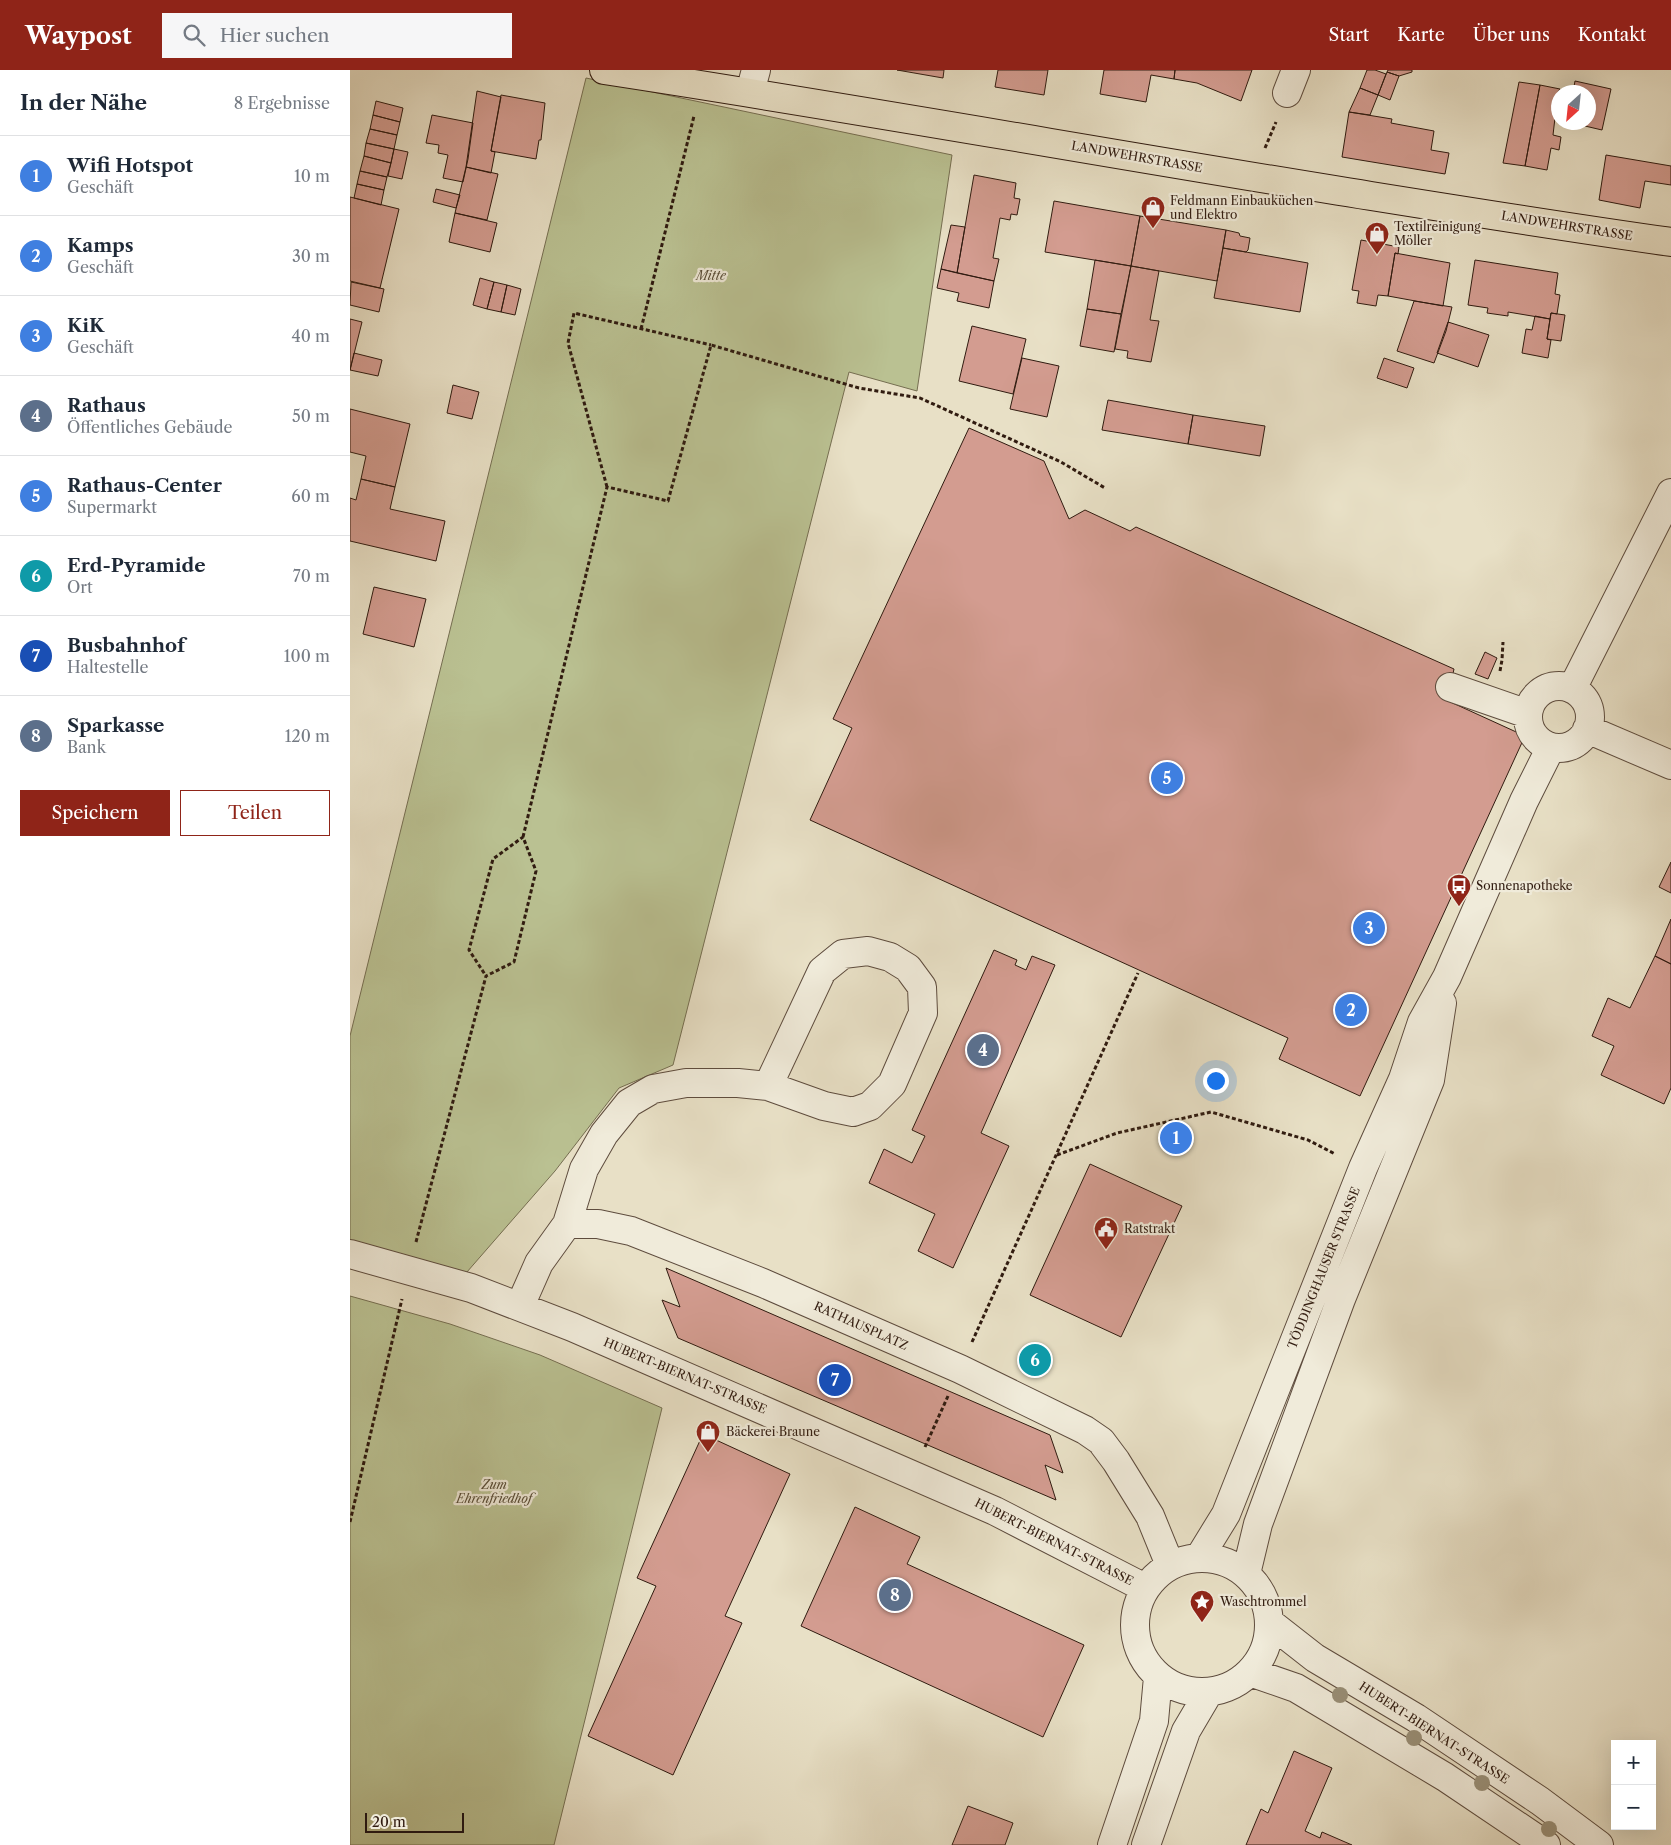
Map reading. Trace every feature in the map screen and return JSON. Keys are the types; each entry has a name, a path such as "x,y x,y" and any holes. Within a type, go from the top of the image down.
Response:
{"main road":[{"name":"LANDWEHRSTRASSE","path":"604,70 701,85 753,81 1254,177 1671,242"}],"street":[{"path":"1572,689 1671,493"},
{"path":"1563,686 1572,689 1579,693 1588,706 1590,721 1588,729 1576,742 1568,746 1551,747 1541,742 1534,735 1529,724 1528,714 1531,704 1536,696 1544,690 1563,686"},
{"path":"1450,687 1528,714"},
{"path":"1588,729 1671,766"},
{"name":"TÖDDINGHAUSER STRASSE","path":"1199,1558 1226,1514 1363,1168 1403,1079 1422,1022 1447,977 1524,801 1551,747"},
{"path":"520,1306 539,1263 567,1224 584,1169 604,1134 629,1103 653,1089 686,1083 738,1083 768,1086 824,1106 853,1112 870,1106 892,1084 922,1013 922,987 908,968 890,957 868,951 842,954 822,971 768,1086"},
{"name":"TÖDDINGHAUSER STRASSE","path":"1246,1574 1258,1524 1341,1299 1430,1080 1447,977"},
{"name":"RATHAUSPLATZ","path":"567,1224 598,1224 631,1231 763,1283 960,1369 1085,1430 1101,1441 1116,1461 1150,1516 1170,1565"},
{"name":"HUBERT-BIERNAT-STRASSE","path":"350,1254 471,1288 520,1306 995,1511 1145,1588"},
{"path":"1199,1558 1216,1559 1232,1564 1246,1574 1258,1588 1266,1604 1269,1622 1267,1640 1260,1657 1250,1672 1224,1688 1209,1692 1182,1689 1173,1686 1158,1676 1145,1662 1137,1644 1134,1626 1137,1606 1145,1588 1156,1575 1170,1565 1184,1560 1199,1558"},
{"name":"HUBERT-BIERNAT-STRASSE","path":"1269,1622 1315,1658 1424,1723 1540,1802 1599,1845"},
{"path":"1250,1672 1304,1692 1445,1777 1546,1845"},
{"path":"1112,1845 1154,1721 1158,1676"},
{"path":"1146,1845 1186,1731 1209,1692"}],"path":[{"path":"1254,177 1292,82"},
{"path":"642,329 701,85"},
{"path":"486,976 514,962 536,871 522,836 607,486 568,344 574,313 711,345 858,388 920,398 1061,462 1105,488"},
{"path":"607,486 668,501 711,345"},
{"path":"350,1522 409,1270 486,976 469,950 492,859 522,836"},
{"path":"913,1475 1138,973"},
{"path":"1057,1155 1117,1133 1211,1112 1308,1140 1363,1168"}],"green space":[{"name":"Mitte","path":"586,78 952,155 917,391 849,372 673,1065 619,1088 555,1171 460,1280 350,1245 350,1036"},
{"name":"Zum Ehrenfriedhof","path":"350,1296 450,1324 540,1355 662,1408 554,1845 350,1845"}],"building":[{"path":"897,70 944,70 943,78"},
{"path":"998,70 1048,70 1044,95 995,87"},
{"path":"1104,70 1175,70 1174,79 1151,75 1146,102 1100,94"},
{"path":"1175,70 1252,70 1241,101 1197,83 1174,79"},
{"path":"1367,70 1375,70 1386,74 1378,95 1360,88"},
{"path":"1388,70 1412,70 1412,72 1399,76 1387,72"},
{"path":"1387,72 1399,76 1390,100 1378,95"},
{"path":"1575,81 1593,85 1574,85"},
{"path":"1519,82 1540,85 1525,166 1503,163"},
{"path":"1540,85 1551,87 1551,130 1554,130 1553,135 1561,137 1559,150 1551,148 1547,170 1525,166"},
{"path":"1596,86 1611,89 1602,130 1596,129"},
{"path":"1360,88 1378,95 1370,115 1349,112"},
{"path":"477,91 501,97 491,151 495,152 491,173 466,167"},
{"path":"501,95 545,103 541,140 539,140 536,159 491,151"},
{"path":"376,101 403,108 400,122 373,115"},
{"path":"1349,112 1392,119 1391,123 1434,131 1431,150 1449,153 1445,174 1342,157"},
{"path":"373,115 400,122 397,135 370,129"},
{"path":"432,115 473,123 463,182 443,178 448,155 438,153 439,145 426,143"},
{"path":"370,129 397,135 394,149 366,143"},
{"path":"366,143 394,149 391,163 364,156"},
{"path":"394,149 408,152 402,179 388,176"},
{"path":"1606,155 1671,166 1671,185 1645,181 1640,208 1599,200"},
{"path":"364,156 391,163 387,177 360,171"},
{"path":"466,167 498,174 487,220 455,213"},
{"path":"360,171 387,177 384,190 357,184"},
{"path":"974,175 1016,183 1014,198 1020,199 1017,215 1011,214 1010,220 1000,218 993,258 999,259 994,281 957,273"},
{"path":"357,184 384,190 381,205 354,198"},
{"path":"436,189 460,195 456,208 433,202"},
{"path":"350,197 399,209 380,288 350,281"},
{"path":"1054,201 1140,216 1131,266 1045,252"},
{"path":"455,213 497,223 490,252 449,242"},
{"path":"1140,216 1226,230 1217,281 1131,266"},
{"path":"951,225 965,227 957,273 941,269"},
{"path":"1226,230 1250,238 1246,252 1223,248"},
{"path":"1361,240 1399,247 1398,254 1395,253 1388,296 1378,295 1376,306 1357,303 1359,291 1352,290"},
{"path":"1223,248 1308,263 1300,312 1214,298"},
{"path":"1395,253 1450,263 1443,306 1388,296"},
{"path":"1095,260 1131,266 1121,314 1087,309"},
{"path":"1475,260 1558,273 1555,294 1560,295 1557,314 1551,313 1550,319 1508,312 1508,316 1487,313 1488,308 1468,305"},
{"path":"1131,266 1159,271 1150,320 1159,321 1151,362 1127,358 1128,351 1115,349"},
{"path":"941,269 994,281 989,308 957,301 959,293 937,288"},
{"path":"480,278 494,282 487,309 473,305"},
{"path":"351,282 384,289 379,312 350,305"},
{"path":"494,282 507,285 501,312 487,309"},
{"path":"507,285 521,289 515,315 501,312"},
{"path":"1414,301 1452,307 1446,331 1434,363 1397,351"},
{"path":"1087,309 1121,314 1114,352 1080,346"},
{"path":"1551,313 1565,315 1561,341 1547,339"},
{"path":"1535,316 1550,319 1547,339 1551,340 1548,358 1522,353 1526,329 1532,330"},
{"path":"350,319 362,322 350,370"},
{"path":"1448,322 1489,335 1478,367 1437,353"},
{"path":"972,326 1026,339 1013,394 959,381"},
{"path":"354,353 382,360 378,376 350,370"},
{"path":"1022,358 1059,366 1047,417 1010,409"},
{"path":"1384,358 1414,368 1407,388 1377,378"},
{"path":"453,385 479,392 472,419 447,413"},
{"path":"1108,400 1193,415 1188,444 1102,430"},
{"path":"350,409 410,424 395,487 361,479 366,456 350,452"},
{"path":"1193,415 1265,426 1260,456 1188,444"},
{"path":"969,428 1044,461 1069,519 1085,510 1130,531 1136,527 1454,669 1450,687 1444,699 1525,736 1360,1096 1279,1059 1288,1038 810,820 852,728 833,719"},
{"path":"361,479 395,487 390,509 445,521 436,561 350,541 350,498 356,500"},
{"path":"374,587 426,599 414,647 363,634"},
{"path":"1485,652 1497,658 1488,679 1475,674"},
{"path":"1671,862 1671,893 1659,887"},
{"path":"1671,919 1671,964 1655,956"},
{"path":"994,950 1017,960 1015,965 1026,970 1032,956 1055,965 981,1133 1009,1146 953,1268 918,1251 935,1214 869,1183 884,1149 912,1163 925,1136 912,1130"},
{"path":"1655,956 1671,964 1671,1088 1664,1104 1601,1075 1614,1046 1592,1036 1608,998 1630,1008"},
{"name":"Ratstrakt","path":"1090,1164 1182,1206 1121,1337 1030,1295"},
{"path":"666,1268 1050,1435 1063,1473 1045,1465 1056,1500 678,1338 662,1300 680,1307"},
{"path":"703,1434 790,1474 725,1616 742,1623 673,1775 588,1736 656,1586 637,1578"},
{"path":"855,1507 920,1537 907,1564 1084,1645 1043,1737 801,1626"},
{"path":"1294,1751 1332,1768 1305,1831 1320,1838 1322,1832 1352,1845 1246,1845 1261,1809 1268,1813"},
{"path":"968,1806 1013,1823 1005,1845 952,1845"}],"place":[{"name":"Feldmann Einbauküchen und Elektro","path":"1153,229"},
{"name":"Textilreinigung Möller","path":"1377,255"},
{"name":"Rathaus-Center","path":"1167,778"},
{"name":"Sonnenapotheke","path":"1459,907"},
{"name":"KiK","path":"1369,928"},
{"name":"Kamps","path":"1351,1010"},
{"name":"Rathaus","path":"983,1050"},
{"name":"Wifi Hotspot","path":"1176,1138"},
{"name":"Ratstrakt","path":"1106,1250"},
{"name":"Erd-Pyramide","path":"1035,1360"},
{"name":"Busbahnhof","path":"835,1380"},
{"name":"Bäckerei Braune","path":"708,1453"},
{"name":"Sparkasse","path":"895,1595"},
{"name":"Waschtrommel","path":"1202,1623"}]}
